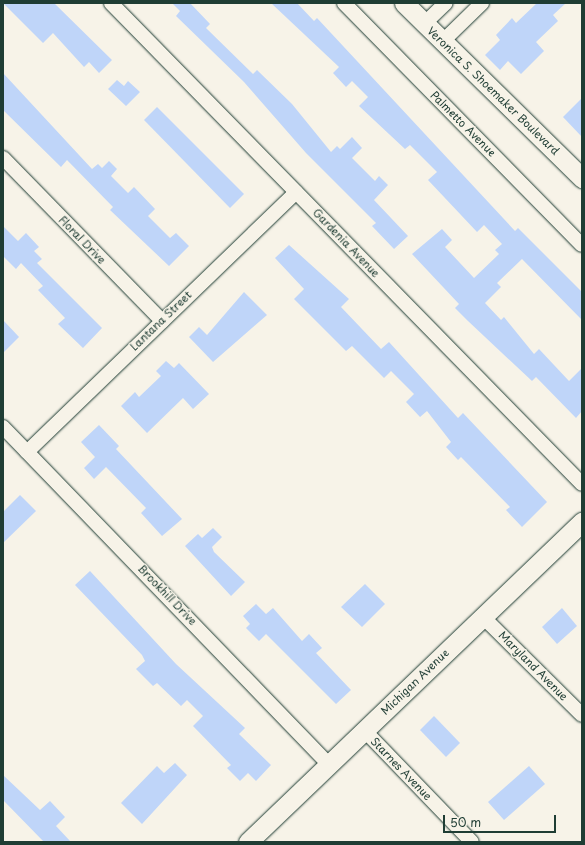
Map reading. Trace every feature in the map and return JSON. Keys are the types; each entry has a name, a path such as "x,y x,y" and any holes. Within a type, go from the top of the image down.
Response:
{"street":[{"name":"Gardenia Avenue","path":"111,3 582,484"},
{"name":"Palmetto Avenue","path":"344,3 582,245"},
{"name":"Veronica S. Shoemaker Boulevard","path":"404,3 582,178"},
{"path":"424,24 446,3"},
{"path":"442,42 482,3"},
{"name":"Floral Drive","path":"3,158 162,321"},
{"name":"Lantana Street","path":"27,452 296,192"},
{"name":"Brookhill Drive","path":"3,427 329,764"},
{"name":"Michigan Avenue","path":"248,842 582,522"},
{"name":"Maryland Avenue","path":"483,617 582,715"},
{"name":"Starnes Avenue","path":"365,731 472,842"}],"building":[{"path":"3,3 54,3 112,60 99,73 89,62 84,67 53,33 43,43"},
{"path":"172,3 190,3 210,24 206,28 253,74 257,70 292,104 331,152 337,146 340,149 352,137 362,148 352,158 375,181 379,176 388,185 374,200 408,236 394,249 372,226 376,223 306,153 244,82 176,16 180,11"},
{"path":"271,3 297,3 314,21 317,18 515,231 518,228 582,292 582,320 522,259 497,283 501,287 485,303 501,320 504,317 534,354 539,349 569,381 582,368 582,411 576,418 536,377 532,381 455,308 459,304 412,254 442,229 452,240 445,247 474,278 499,254 495,250 502,244 484,225 477,232 428,180 437,172 410,145 405,149 359,106 368,97 352,81 346,87 333,73 339,67"},
{"path":"537,3 566,3 553,15 558,21 536,42 544,51 521,74 508,61 500,70 485,55 500,40 496,35 512,18 516,23"},
{"path":"3,73 92,169 98,164 102,168 109,161 117,169 111,176 128,193 134,187 155,209 148,216 170,238 176,233 189,246 169,266 110,210 113,207 67,160 61,167 3,110"},
{"path":"117,80 124,86 128,81 140,92 126,106 108,89"},
{"path":"582,98 582,137 563,117"},
{"path":"157,107 244,194 230,208 144,120"},
{"path":"3,226 18,241 26,233 39,247 34,251 42,259 37,263 102,328 83,348 58,324 65,318 38,290 43,286 21,263 16,269 3,256"},
{"path":"289,245 349,299 341,307 381,349 389,342 458,418 463,413 547,502 522,527 506,510 510,507 461,457 458,460 446,447 451,442 427,411 420,417 406,402 414,394 391,371 384,378 352,346 346,351 294,299 304,289 275,258"},
{"path":"244,292 267,315 213,362 189,337 199,327 207,335"},
{"path":"3,320 19,337 3,353"},
{"path":"166,361 174,368 179,363 209,394 193,409 183,398 147,433 121,406 135,392 139,397 161,376 156,371"},
{"path":"99,425 119,446 116,449 182,519 162,536 141,513 146,508 106,467 94,479 84,468 95,457 81,442"},
{"path":"20,495 36,511 3,543 3,512"},
{"path":"213,528 222,537 212,547 214,552 245,582 231,596 185,546 198,534 202,538"},
{"path":"90,571 176,664 245,728 239,734 271,765 256,781 248,773 240,781 227,768 231,765 193,726 203,716 187,700 181,706 157,683 153,686 136,669 145,661 142,655 75,585"},
{"path":"365,584 385,604 362,627 341,607"},
{"path":"256,604 266,614 273,608 302,641 309,634 322,648 316,653 351,690 336,704 266,634 259,641 246,628 250,624 243,616"},
{"path":"562,608 577,626 557,644 542,627"},
{"path":"434,716 460,743 446,757 420,730"},
{"path":"175,763 187,775 142,824 121,803 157,766 164,773"},
{"path":"529,766 545,784 504,820 488,802"},
{"path":"3,775 40,810 50,801 65,817 56,826 71,842 44,842 3,800"}]}
